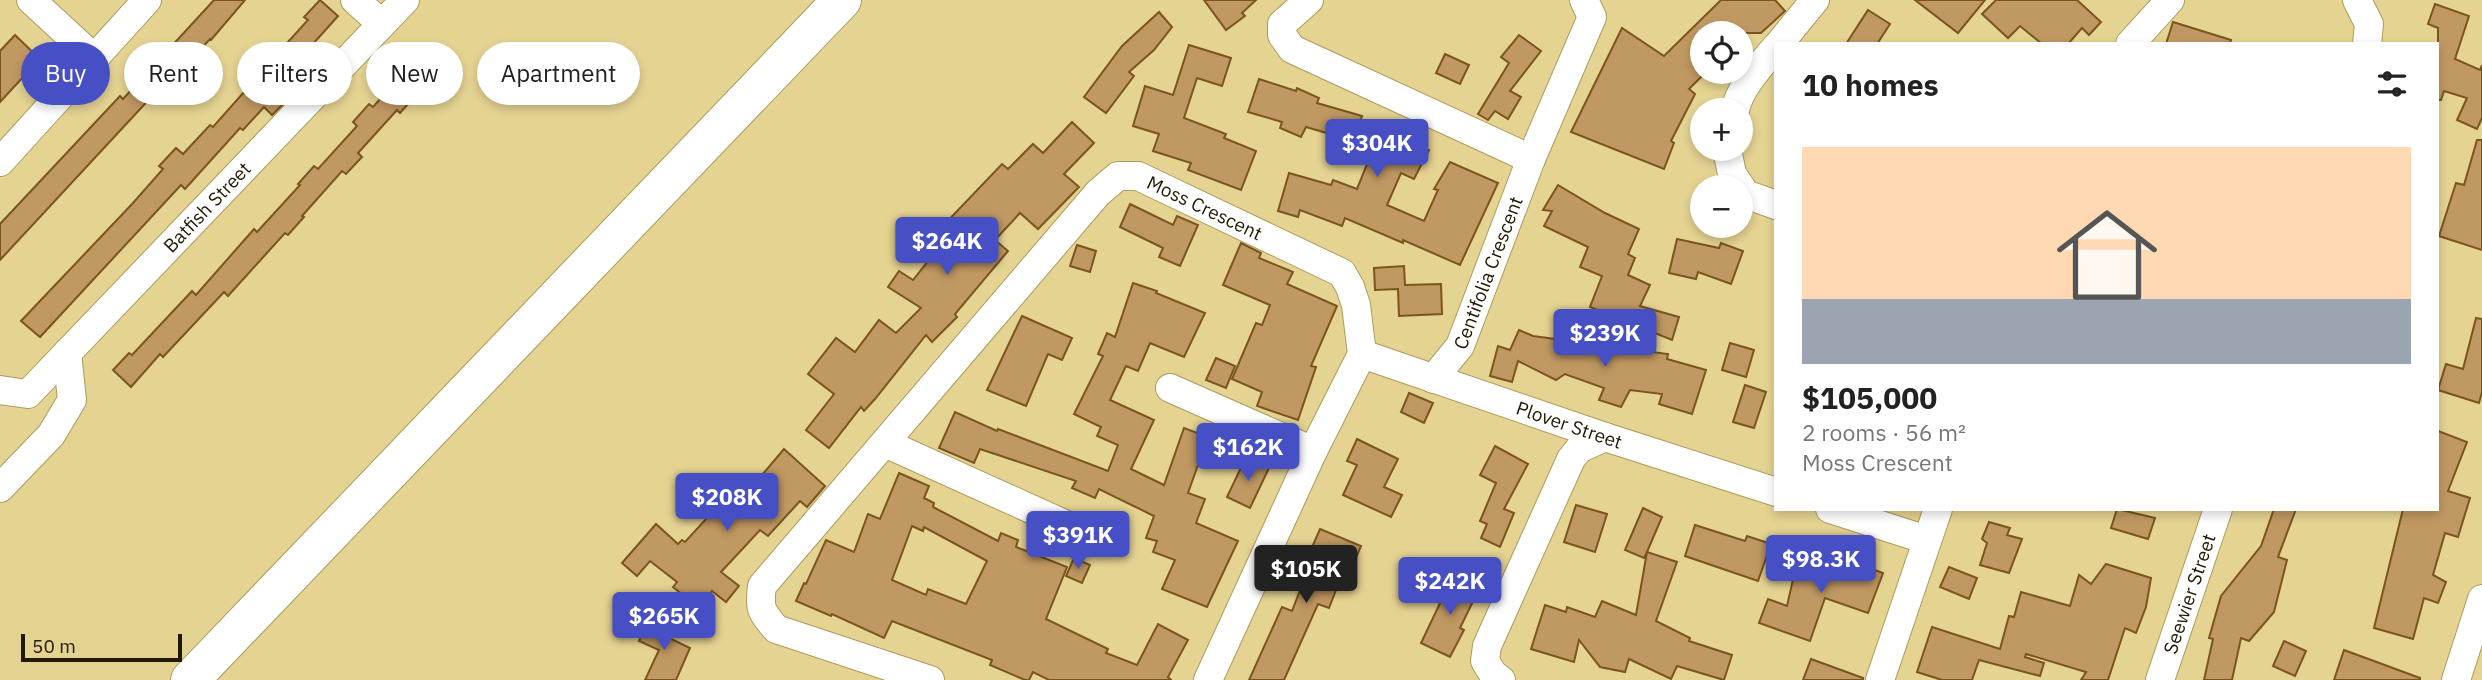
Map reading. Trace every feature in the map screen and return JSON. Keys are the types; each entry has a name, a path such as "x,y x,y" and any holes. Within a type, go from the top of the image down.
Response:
{"highway":[{"path":"190,680 842,0"},
{"path":"211,680 860,0"}],"street":[{"path":"31,0 77,42"},
{"path":"110,42 148,0"},
{"path":"355,0 382,24"},
{"name":"Batfish Street","path":"0,390 28,394 405,0"},
{"path":"1309,0 1282,24 1282,35 1292,49 1531,159"},
{"name":"Centifolia Crescent","path":"1433,379 1460,346 1531,159 1592,17 1584,0"},
{"path":"1780,42 1815,0"},
{"path":"2132,42 2170,0"},
{"path":"2357,0 2368,24 2367,42"},
{"path":"1739,98 1774,50"},
{"path":"0,162 53,105"},
{"name":"Moss Crescent","path":"930,680 776,629 760,604 762,586 1098,193 1118,176 1138,176 1342,273 1356,304 1362,354"},
{"path":"1753,197 1774,204"},
{"path":"0,488 51,435 72,400 67,353"},
{"path":"1208,680 1313,452 1362,354"},
{"name":"Plover Street","path":"1362,354 1774,491"},
{"path":"1170,388 1313,452"},
{"path":"1501,680 1493,674 1485,661 1487,646 1571,459 1579,449 1605,437"},
{"path":"885,443 1073,528"},
{"path":"1836,511 1927,540"},
{"path":"1880,680 1937,511"},
{"name":"Seewier Street","path":"2160,680 2217,511"},
{"path":"2456,680 2482,599"}],"building":[{"path":"214,0 245,0 211,40 175,42"},
{"path":"320,0 338,16 315,42 288,42 308,20 304,17"},
{"path":"1204,0 1256,0 1242,13 1245,16 1226,30"},
{"path":"1721,0 1775,0 1785,11 1761,33 1753,33 1753,21 1700,21"},
{"path":"1915,0 1985,0 1958,33"},
{"path":"1996,0 2077,0 2101,22 2089,35 2082,28 2070,42 2040,42 2020,26 2008,38 1982,14"},
{"path":"2435,4 2469,16 2455,59 2480,70 2482,65 2482,118 2477,129 2457,120 2467,98 2444,91 2439,100 2438,28 2428,24"},
{"path":"1868,10 1890,24 1878,42 1847,42"},
{"path":"1159,12 1172,27 1154,50 1129,72 1134,76 1106,113 1084,97 1122,46"},
{"path":"2173,22 2231,40 2230,42 2167,42"},
{"path":"1622,28 1664,56 1690,30 1690,84 1694,84 1689,89 1695,94 1690,98 1690,104 1671,141 1674,143 1664,169 1571,132"},
{"path":"15,35 22,42 21,79 0,102 0,51"},
{"path":"1519,35 1541,51 1510,91 1521,97 1508,119 1495,111 1488,120 1478,114 1509,63 1501,57"},
{"path":"1189,45 1231,58 1222,86 1197,78 1184,118 1226,134 1224,138 1256,151 1241,190 1188,170 1191,163 1153,151 1159,134 1133,126 1145,86 1173,95"},
{"path":"1445,54 1469,65 1460,84 1436,73"},
{"path":"1259,79 1296,91 1297,88 1319,98 1317,103 1362,116 1360,123 1429,150 1414,179 1401,173 1387,205 1424,221 1438,190 1434,189 1450,162 1498,183 1460,265 1345,218 1342,226 1300,210 1298,217 1278,211 1289,173 1331,185 1333,180 1357,189 1374,147 1306,127 1301,137 1280,128 1282,122 1248,112"},
{"path":"120,96 124,105 144,105 0,260 0,224"},
{"path":"237,100 237,105 282,105 272,115 264,107 243,130 240,128 185,189 181,185 40,337 21,321 133,203 163,169 159,166 176,148 183,154 210,125 213,127"},
{"path":"368,105 407,105 400,113 397,110 358,153 362,157 346,174 342,171 288,235 285,233 228,296 224,292 163,357 160,354 131,387 113,370 129,353 132,355 192,291 196,295 254,229 257,232 300,185 298,184 314,166 318,169 357,126 353,122"},
{"path":"1072,122 1094,143 1064,174 1079,187 1038,229 1020,213 995,240 1008,251 955,314 957,317 932,342 926,335 875,399 864,411 861,407 829,448 806,430 834,394 808,374 836,338 855,352 879,320 896,333 921,308 888,287 899,271 913,280 948,236 940,229 1002,164 1008,169 1033,144 1043,153"},
{"path":"2477,140 2482,140 2482,250 2439,236 2456,183 2464,185"},
{"path":"1558,185 1605,213 1639,229 1628,254 1635,258 1628,275 1650,285 1640,306 1679,317 1672,340 1590,307 1602,276 1580,267 1588,247 1544,226 1552,211 1543,210"},
{"path":"1130,204 1173,225 1177,216 1198,225 1180,266 1159,257 1163,248 1120,227"},
{"path":"1677,239 1719,248 1721,243 1743,251 1731,284 1698,272 1696,279 1669,273"},
{"path":"1241,243 1261,253 1259,258 1293,272 1287,284 1337,306 1311,366 1316,367 1298,420 1257,406 1262,392 1232,379 1256,323 1262,325 1270,305 1223,285"},
{"path":"1077,245 1096,251 1090,272 1070,266"},
{"path":"1404,266 1405,285 1441,284 1442,314 1399,316 1398,289 1375,290 1374,268"},
{"path":"1133,283 1205,313 1184,357 1150,343 1138,371 1126,366 1110,400 1154,420 1131,469 1164,485 1184,428 1208,437 1188,493 1205,499 1196,523 1238,541 1207,607 1162,589 1175,560 1153,552 1157,541 1146,538 1154,516 1099,489 1095,498 1072,488 1076,481 980,449 974,463 939,448 955,412 997,431 998,429 1108,471 1118,445 1097,436 1101,427 1074,414 1103,356 1098,354 1107,333 1115,337"},
{"path":"1022,316 1072,338 1062,360 1048,354 1026,406 987,390"},
{"path":"2476,318 2482,319 2482,392 2479,403 2439,390 2446,364 2463,369"},
{"path":"1519,330 1533,336 1668,354 1667,359 1706,370 1692,414 1659,404 1662,394 1630,390 1621,407 1599,400 1604,388 1565,374 1556,380 1518,361 1512,382 1490,376 1498,346 1510,350"},
{"path":"1730,343 1754,350 1746,377 1722,370"},
{"path":"1216,358 1235,366 1226,388 1206,380"},
{"path":"1745,385 1766,392 1754,428 1733,422"},
{"path":"1409,393 1433,403 1424,423 1401,412"},
{"path":"1218,429 1236,437 1227,456 1209,448"},
{"path":"2439,431 2467,442 2448,491 2470,498 2458,537 2445,533 2433,575 2446,582 2438,603 2424,598 2413,639 2374,628 2403,511 2439,511"},
{"path":"1357,439 1398,459 1384,487 1402,495 1391,517 1343,495 1357,465 1347,461"},
{"path":"1495,446 1528,464 1504,509 1514,513 1500,547 1481,538 1487,524 1480,521 1496,483 1480,475"},
{"path":"784,449 825,486 807,507 800,501 768,536 760,530 721,572 739,586 726,602 712,591 698,607 673,587 677,582 650,561 637,576 622,563 656,524 678,544 682,540 685,542 718,506 728,515"},
{"path":"1246,457 1269,468 1250,508 1227,497"},
{"path":"899,473 929,486 924,498 934,503 933,507 998,541 1001,533 1018,540 1016,547 1067,567 1046,619 1108,649 1106,653 1137,665 1158,624 1188,640 1168,677 1171,680 1049,680 1033,672 1029,680 1025,680 990,665 992,660 892,621 884,638 796,601 826,540 854,552 868,514 880,519","holes":["912,526 923,531 924,527 987,561 966,604 928,589 926,595 892,580"]},
{"path":"1576,505 1607,514 1595,552 1564,542"},
{"path":"1643,508 1662,517 1644,558 1625,550"},
{"path":"2116,511 2155,518 2148,539 2111,528"},
{"path":"2273,511 2295,511 2278,557 2287,560 2274,612 2249,641 2241,638 2232,680 2204,680 2213,639 2209,638 2221,596 2261,546"},
{"path":"1989,522 2010,528 2007,535 2022,539 2009,573 1980,565 1987,543 1982,539"},
{"path":"1695,525 1745,541 1747,536 1771,544 1758,581 1685,556"},
{"path":"1320,529 1361,546 1351,570 1345,567 1329,608 1318,604 1284,680 1249,680 1282,607 1292,611 1314,554 1310,552"},
{"path":"1647,552 1677,562 1656,621 1690,638 1689,641 1732,655 1724,680 1677,666 1671,679 1629,659 1625,672 1600,667 1579,640 1574,662 1531,649 1545,605 1566,612 1567,607 1595,617 1602,601 1636,615"},
{"path":"1798,557 1848,568 1851,561 1883,573 1868,613 1825,598 1810,641 1759,623 1768,599 1787,606"},
{"path":"1074,558 1090,565 1082,583 1066,576"},
{"path":"2106,564 2151,578 2146,607 2136,633 2125,628 2108,680 2081,680 2086,672 2026,654 2025,657 2044,663 2040,676 1979,660 1972,680 1942,680 1917,672 1932,627 2000,649 2009,616 2014,617 2021,592 2070,606 2079,575 2091,584"},
{"path":"1949,567 1977,578 1969,599 1940,587"},
{"path":"1453,576 1479,589 1460,628 1464,630 1450,657 1421,643"},
{"path":"649,617 671,627 667,637 690,648 676,680 645,680 659,650 639,641"},
{"path":"2284,641 2306,651 2295,676 2273,666"},
{"path":"2344,650 2420,678 2420,680 2334,680"},
{"path":"1811,659 1863,678 1863,680 1803,680"}]}
